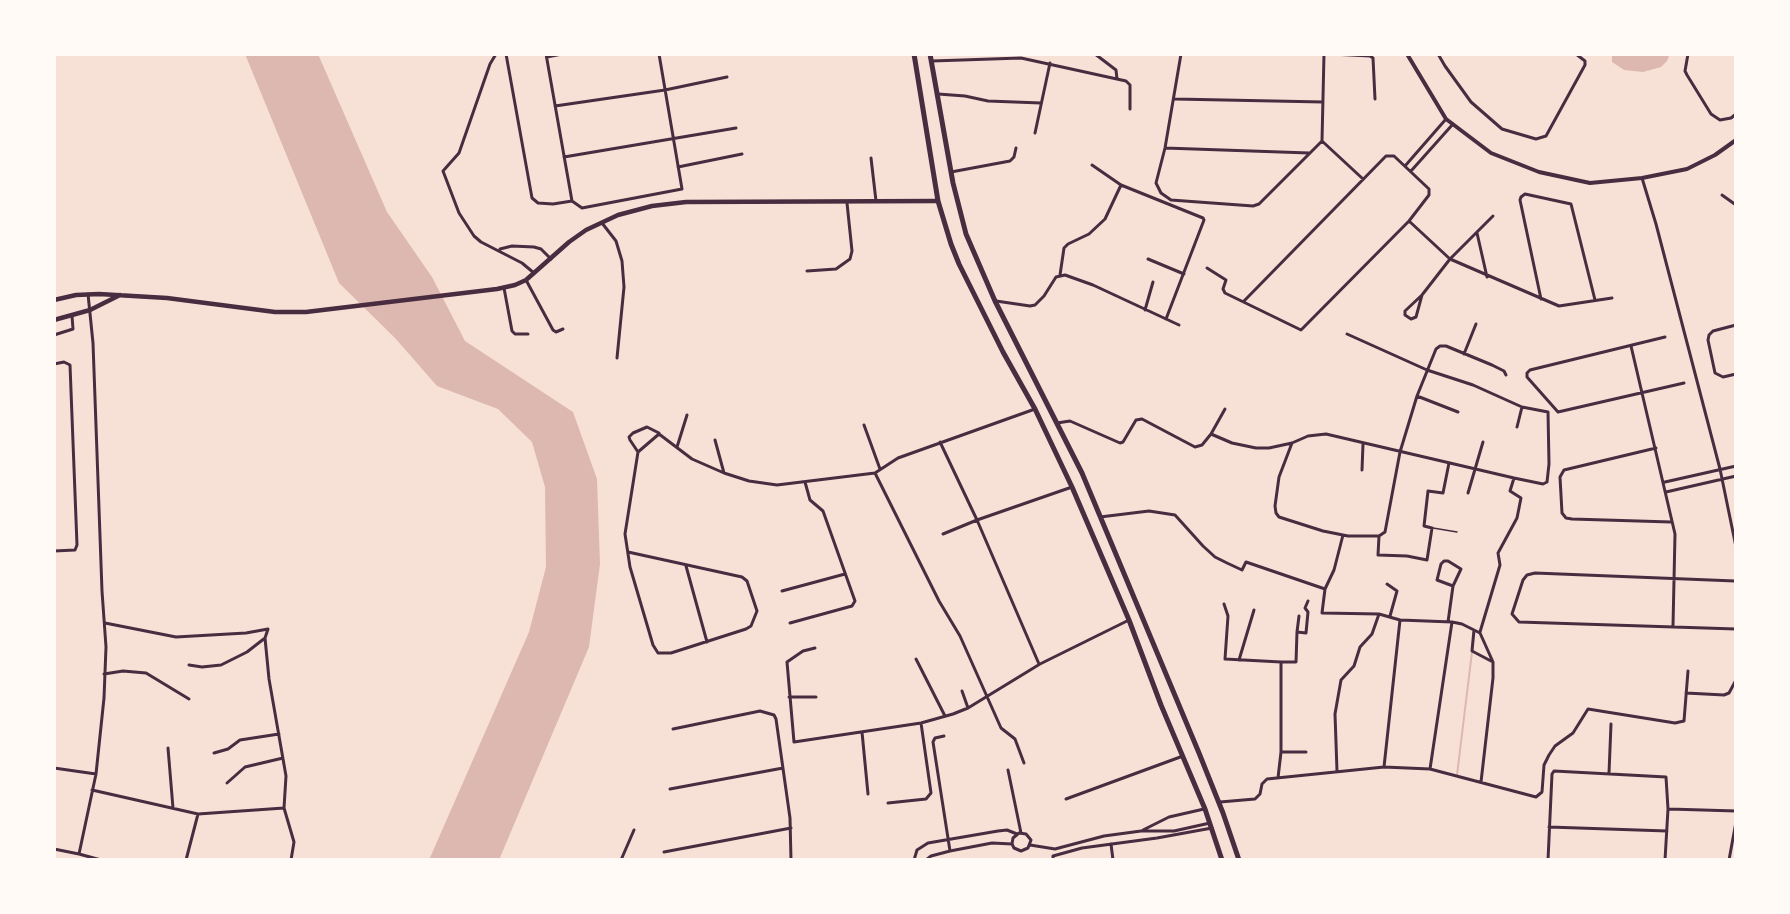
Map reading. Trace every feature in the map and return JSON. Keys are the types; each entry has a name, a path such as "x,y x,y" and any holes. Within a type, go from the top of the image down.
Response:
{"main road":[{"path":"914,54 938,201 959,264 1035,409 1072,487 1129,620 1161,705 1205,809 1222,858 1236,852"},
{"path":"930,54 951,172 966,234 1002,316 1057,423 1100,517 1218,802 1239,860"},
{"path":"54,300 88,294 120,295 167,298 275,312 306,312 504,288 526,280 569,242 601,222 634,210 686,202 938,201"},
{"path":"54,320 90,310 120,295"},
{"path":"988,321 1002,316"}],"street":[{"path":"496,54 490,64 459,153 443,171 459,213 481,242 498,249 534,273"},
{"path":"506,54 532,198 538,203 553,204 572,201 582,208 682,189 659,54"},
{"path":"562,54 547,55 572,201"},
{"path":"1095,54 1116,70 1116,79"},
{"path":"1181,54 1165,148 1156,183 1161,193 1172,200 1254,206 1264,201 1322,141 1324,54"},
{"path":"1331,54 1373,58 1375,99"},
{"path":"1407,54 1446,118 1491,153 1539,172 1590,183 1642,178 1687,169 1715,155 1736,140"},
{"path":"1438,54 1471,102 1502,129 1536,139 1546,136 1585,65 1585,61 1576,54"},
{"path":"1688,54 1685,71 1710,114 1720,120 1731,118 1736,114"},
{"path":"931,61 1021,58 1126,81 1130,85 1130,109"},
{"path":"1035,134 1050,63"},
{"path":"555,106 665,90 727,77"},
{"path":"937,94 965,96 988,101 1041,103"},
{"path":"1174,99 1323,102"},
{"path":"1405,166 1446,118"},
{"path":"1411,171 1453,124"},
{"path":"564,157 736,128"},
{"path":"1322,141 1363,179"},
{"path":"951,172 1010,161 1014,157 1016,148"},
{"path":"1165,148 1309,153"},
{"path":"678,167 742,154"},
{"path":"1207,268 1226,280 1223,289 1225,293 1301,330 1409,221 1430,192 1394,156 1386,156 1244,301"},
{"path":"871,158 876,203"},
{"path":"1092,165 1120,185 1203,218 1205,223 1166,320"},
{"path":"1642,178 1720,470 1736,547"},
{"path":"995,301 1035,305 1060,275 1064,248 1089,234 1104,219 1120,185"},
{"path":"1541,299 1520,200 1525,194 1571,204 1595,300"},
{"path":"1722,195 1736,205"},
{"path":"807,271 836,269 850,259 852,251 847,203"},
{"path":"1422,296 1416,317 1412,319 1404,315 1405,311 1422,296 1450,259 1494,216"},
{"path":"1409,221 1450,259 1541,299 1563,307 1612,298"},
{"path":"601,222 616,241 622,261 624,287 617,358"},
{"path":"1477,233 1487,277"},
{"path":"498,249 518,246 534,247 541,249 550,258"},
{"path":"1148,259 1184,274"},
{"path":"1060,275 1093,285 1179,325"},
{"path":"526,280 553,330 556,332 563,329"},
{"path":"1145,310 1153,282"},
{"path":"504,288 512,330 515,333 528,334"},
{"path":"78,854 96,774 104,698 105,623 88,294"},
{"path":"54,335 73,329 72,316"},
{"path":"1464,354 1476,324"},
{"path":"1736,325 1713,331 1709,335 1715,373 1723,377 1736,374"},
{"path":"1211,434 1232,443 1256,448 1269,448 1308,436 1326,434 1514,478 1543,484 1547,482 1548,412 1522,407 1427,370 1347,334"},
{"path":"1665,337 1530,370 1527,377 1558,412 1684,383"},
{"path":"1292,442 1279,477 1276,513 1279,517 1343,535 1379,536 1385,532 1400,452 1417,396 1436,349 1440,346 1464,354 1504,371 1506,375"},
{"path":"1631,346 1665,483 1676,545 1672,626"},
{"path":"54,364 67,363 70,365 76,548 54,551"},
{"path":"1417,396 1458,412"},
{"path":"1517,427 1522,407"},
{"path":"638,452 629,437 633,433 650,427 692,459 724,473 763,484 805,482 875,473 898,458 1035,409"},
{"path":"1057,423 1070,421 1117,443 1123,442 1136,420 1139,419 1195,447 1202,445 1211,434 1225,409"},
{"path":"677,447 687,415"},
{"path":"864,425 880,469"},
{"path":"628,552 742,577 747,581 757,611 749,628 671,653 658,652 653,645 634,578 628,552 625,534 638,452 659,434"},
{"path":"715,440 724,473"},
{"path":"940,442 1040,664"},
{"path":"1468,493 1483,442"},
{"path":"1362,470 1363,444"},
{"path":"1656,448 1562,472 1560,477 1562,513 1566,518 1672,522"},
{"path":"1379,536 1378,555 1407,556 1427,560 1432,528 1424,526 1428,491 1443,493 1449,463"},
{"path":"1665,483 1736,466"},
{"path":"875,473 939,601 960,636 1001,728 1015,739 1024,762"},
{"path":"1666,492 1736,476"},
{"path":"1480,633 1500,565 1498,553 1517,518 1521,497 1510,491 1514,478"},
{"path":"790,623 852,606 855,601 823,511 810,500 805,482"},
{"path":"943,534 1072,487"},
{"path":"1100,517 1149,511 1175,515 1203,546 1215,557 1227,563 1242,570 1246,562 1326,589"},
{"path":"1343,535 1334,570 1326,589 1322,613 1378,615 1400,620 1450,622 1462,624 1480,633 1493,662 1481,782"},
{"path":"1430,768 1453,586 1461,569 1444,561 1437,580 1453,586"},
{"path":"686,565 707,642"},
{"path":"1735,581 1535,573 1527,575 1523,580 1512,614 1519,622 1736,629"},
{"path":"782,591 845,574"},
{"path":"1387,584 1397,591 1390,616"},
{"path":"1297,632 1306,633 1308,612 1305,608 1308,601"},
{"path":"1224,604 1228,616 1225,659 1293,664 1296,662 1299,616"},
{"path":"1239,660 1254,610"},
{"path":"1337,771 1335,714 1341,680 1354,666 1360,647 1372,634 1378,615"},
{"path":"815,648 803,651 787,662 794,742 921,723 945,717 968,708 1040,664 1129,620"},
{"path":"1384,766 1400,620"},
{"path":"105,623 176,636 246,633 268,629 265,638 269,679 283,758 284,807 294,842 291,860"},
{"path":"1474,630 1473,652 1493,662"},
{"path":"189,665 202,667 221,665 247,652 265,638"},
{"path":"916,659 945,717"},
{"path":"1278,778 1281,752 1281,663"},
{"path":"104,674 123,671 146,673 189,699"},
{"path":"1218,802 1255,799 1260,794 1265,779 1384,766 1430,768 1536,797 1540,795 1544,765 1549,755 1555,746 1573,733 1588,710 1680,723 1685,719 1688,671"},
{"path":"1686,693 1724,695 1729,693 1736,680"},
{"path":"962,691 968,708"},
{"path":"789,697 816,697"},
{"path":"673,729 760,711 774,715 783,768 791,860"},
{"path":"888,803 926,798 931,793 921,723"},
{"path":"1610,773 1611,724"},
{"path":"862,732 868,794"},
{"path":"214,753 228,749 240,740 279,735"},
{"path":"944,736 933,740 950,851"},
{"path":"168,748 173,808"},
{"path":"1281,752 1306,752"},
{"path":"1066,799 1183,756"},
{"path":"226,783 245,767 283,758"},
{"path":"54,768 96,774"},
{"path":"670,789 783,768"},
{"path":"1008,770 1019,833"},
{"path":"1548,860 1553,772 1666,777 1668,809 1665,860"},
{"path":"92,790 198,814 284,807"},
{"path":"1141,831 1169,817 1205,809"},
{"path":"1668,809 1736,811"},
{"path":"186,860 198,814"},
{"path":"1729,860 1736,822"},
{"path":"1030,845 1055,849 1094,838 1141,831 1174,831 1211,826"},
{"path":"1053,860 1053,856 1111,843 1158,838 1211,826"},
{"path":"1549,827 1667,831"},
{"path":"664,852 790,828"},
{"path":"621,860 634,830"},
{"path":"914,860 917,850 927,843 998,831 1007,830 1029,836 1030,845"},
{"path":"1019,833 1013,838 1014,848 1021,851 1030,845"},
{"path":"926,860 931,856 950,851 992,843 1012,844"},
{"path":"1111,843 1113,860"},
{"path":"54,849 101,860"}],"lane":[{"path":"1432,528 1457,532"}],"shaded area":[{"path":"245,54 318,54 387,212 432,277 465,341 573,412 597,479 600,564 589,647 499,860 429,860 529,632 546,567 545,487 532,442 498,409 437,386 395,338 339,283"},
{"path":"1612,54 1670,54 1661,67 1643,72 1624,70 1612,62"}],"waterway":[{"path":"1457,775 1472,652"}]}
